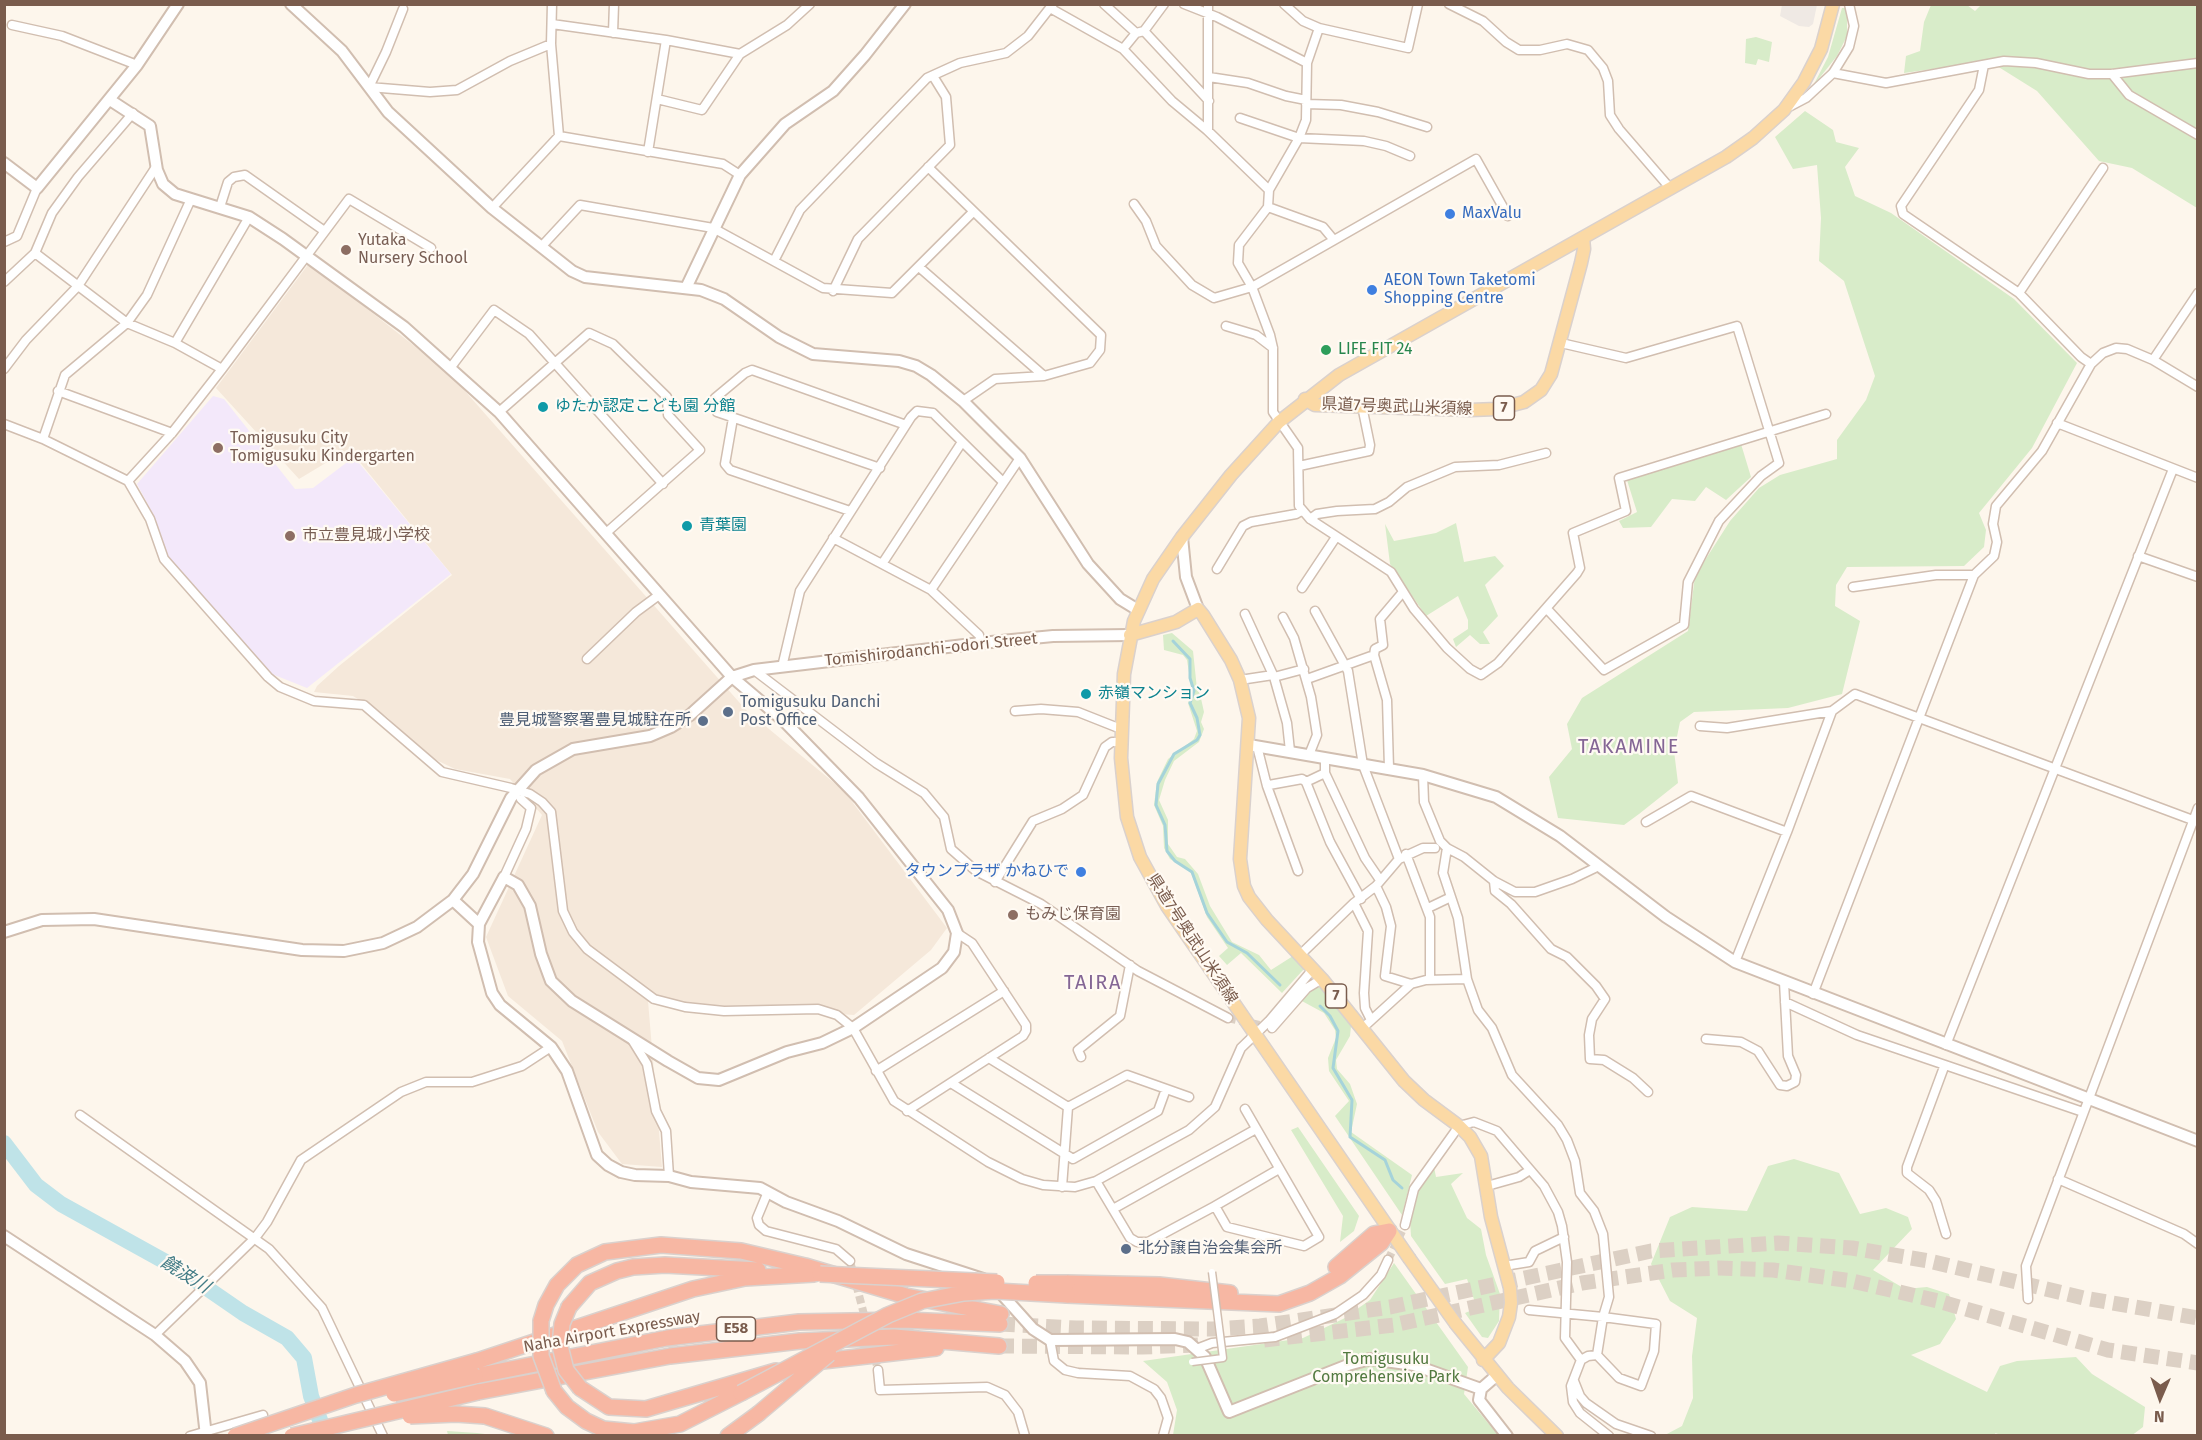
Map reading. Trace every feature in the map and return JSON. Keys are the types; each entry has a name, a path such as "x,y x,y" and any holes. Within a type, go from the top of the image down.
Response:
{"highway":[{"path":"728,1436 858,1332 908,1307 942,1296 995,1291 1159,1285 1271,1296 1312,1284 1374,1234 1389,1231"},
{"name":"Naha Airport Expressway","path":"237,1436 388,1395 475,1376 667,1338 799,1322 1001,1319 741,1251 661,1245 605,1252 577,1265 557,1285 546,1305 541,1321 540,1356 554,1390 567,1407 586,1421 603,1429 634,1432 680,1424 858,1332"},
{"path":"960,1345 807,1363 646,1409 609,1407 580,1388 566,1370 560,1346 562,1324 569,1307 590,1283 617,1271 649,1265 1067,1289"},
{"path":"237,1436 356,1395 477,1360 660,1299 720,1282 782,1274 820,1274"},
{"name":"Naha Airport Expressway","path":"292,1436 478,1392 670,1356 777,1343 894,1337 960,1345 999,1346"},
{"path":"324,1436 419,1414 485,1416 546,1436"}],"main road":[{"name":"県道7号奥武山米須線","path":"1557,1436 1496,1376 1473,1348 1389,1231 1167,906 1140,857 1124,800 1121,742 1124,674 1130,634 1138,610 1153,579 1182,537 1224,484 1279,422 1305,399 1361,362 1726,157 1762,131 1795,98 1815,63 1833,4"},
{"name":"県道7号奥武山米須線","path":"1305,399 1316,405 1470,410 1512,406 1533,397 1547,382 1561,343 1584,253 1583,238"},
{"path":"1130,634 1176,622 1198,609"},
{"name":"7","path":"1198,609 1231,660 1240,680 1249,718 1253,745 1240,859 1244,886 1257,909 1367,1024 1413,1091 1459,1126 1470,1137 1481,1156 1491,1217 1511,1295 1509,1317 1499,1343 1483,1360"}],"street":[{"path":"4,242 17,236 37,188 137,65 178,4"},
{"path":"291,4 342,51 388,112 492,207 541,247 585,277 702,290 724,299 779,338 813,354 899,361 916,366 963,401 1020,458 1088,564 1120,599 1138,610"},
{"path":"492,207 559,136 551,44 552,4"},
{"path":"613,33 614,4"},
{"path":"657,99 702,110 740,54 787,25 810,4"},
{"path":"686,288 740,176 785,124 833,91 866,56 905,4"},
{"path":"1104,4 1140,32 1209,101"},
{"path":"1123,49 1164,4"},
{"path":"1184,4 1207,9 1307,63"},
{"path":"1284,4 1303,21 1320,28 1408,48 1418,4"},
{"path":"1449,4 1483,21 1506,42 1519,50 1540,50 1567,44 1588,50 1603,68 1608,81 1607,102 1614,122 1670,188"},
{"path":"1784,110 1806,98 1833,73 1849,47 1853,35 1853,18 1849,4"},
{"path":"774,261 800,210 927,78 960,63 1006,52 1028,36 1052,6 1123,49 1172,101 1208,131 1269,190"},
{"path":"369,87 403,9"},
{"path":"1207,9 1208,131"},
{"path":"552,24 666,40 740,54"},
{"path":"12,25 62,36 137,65"},
{"path":"1320,28 1307,63 1306,120 1299,138 1269,190 1268,207 1239,245 1238,263 1252,286 1273,348 1272,401 1275,416 1298,448 1296,494 1301,511 1390,572 1402,593 1447,648 1480,675 1498,663 1522,633 1547,609 1580,568 1573,533 1626,511 1619,478 1827,414"},
{"path":"648,152 666,40"},
{"path":"369,87 430,92 457,90 510,61 551,44"},
{"path":"1833,73 1886,83 2004,61 2036,63 2089,74 2112,74 2198,63"},
{"path":"1984,65 1979,90 1901,206 1903,214 2019,293 2081,357 2091,364"},
{"path":"2112,74 2128,95 2198,135"},
{"path":"833,291 858,239 950,145 946,97 933,76"},
{"path":"1209,77 1248,83 1306,102 1341,105 1378,112 1427,127"},
{"path":"110,100 150,126 156,167 163,184 176,194 249,218 404,327 499,412 732,677 785,722 859,798 948,910 957,933 954,951 942,968 853,1028 822,1043 787,1052 718,1080 698,1078 572,1001 551,981 541,954 530,906 518,885 504,877"},
{"path":"4,282 35,253 52,213 78,177 133,113"},
{"path":"1240,117 1299,138 1364,141 1386,146 1410,156"},
{"path":"559,136 723,164 740,176"},
{"path":"1134,204 1146,221 1156,246 1192,285 1214,298 1252,286 1476,159 1508,216"},
{"path":"928,166 1101,335 1100,350 1090,363 1044,376 995,379 963,401"},
{"path":"4,369 26,340 78,286 156,167"},
{"path":"6,168 37,188"},
{"path":"2019,293 2103,168"},
{"path":"220,207 228,182 234,177 245,175 323,230"},
{"path":"128,482 172,433 222,369 349,198 431,248"},
{"path":"43,439 65,375 127,323 147,295 191,199"},
{"path":"541,247 580,205 713,228 833,291 892,293 973,212"},
{"path":"1268,207 1323,226 1333,239"},
{"path":"175,343 249,218"},
{"path":"35,253 127,323 175,343 222,369"},
{"path":"919,267 1044,376"},
{"path":"2153,360 2198,293"},
{"path":"451,367 494,310 529,334 663,484"},
{"path":"1226,326 1256,335 1273,348"},
{"path":"1547,609 1604,670 1684,626 1688,582 1719,521 1761,476 1779,463 1737,326 1626,358 1561,343"},
{"path":"499,412 589,333 613,344 667,397 668,415 700,450 606,533"},
{"path":"1813,994 1974,574 1994,556 1997,542 1993,524 1996,507 2042,451 2091,364 2103,353 2116,348 2127,349 2153,360 2198,387"},
{"path":"880,468 717,412 715,399 752,370 906,424"},
{"path":"58,391 172,433"},
{"path":"1299,466 1369,451 1371,445 1362,406"},
{"path":"782,667 800,591 906,424 917,411 933,413 1002,482"},
{"path":"733,418 725,464 730,470 850,512"},
{"path":"2057,423 2198,478"},
{"path":"4,424 43,439 128,482 150,519 164,559 268,677 280,687 314,701 364,705 379,715 433,767 442,772 536,798 550,812 563,911 573,932 587,949 654,999 685,1007 724,1011 818,1009 837,1014 853,1028 894,1101 987,1162 1022,1179 1062,1187 1076,1187 1096,1181 1189,1130 1205,1118 1221,1096 1234,1060 1255,1033 1269,1022 1313,969"},
{"path":"882,564 962,442"},
{"path":"1310,519 1317,514 1375,509 1389,502 1407,487 1463,465 1499,465 1546,453"},
{"path":"931,590 1020,458"},
{"path":"1946,1044 2057,769 2173,469"},
{"path":"1217,569 1243,526 1251,522 1296,514 1301,511"},
{"path":"1182,537 1186,577 1198,609"},
{"path":"1302,588 1336,537"},
{"path":"833,538 931,590 979,635 981,643"},
{"path":"2138,556 2198,578"},
{"path":"1853,587 1936,575 1974,574"},
{"path":"1389,768 1387,700 1374,655 1375,649 1383,645 1380,619 1402,593"},
{"path":"587,659 636,612 659,595"},
{"path":"1315,611 1345,664 1354,694 1363,765 1428,908 1431,947 1430,980"},
{"path":"1245,614 1273,676 1287,723 1290,751"},
{"path":"1283,618 1294,638 1307,680 1317,735 1309,755"},
{"name":"Tomishirodanchi-odori Street","path":"732,677 754,669 981,643 1053,636 1130,634"},
{"path":"1307,680 1374,655"},
{"path":"754,669 876,764 924,793 944,817 951,849 970,867 1041,904 1130,965 1228,1018"},
{"path":"1240,680 1304,669"},
{"path":"4,932 42,920 94,919 302,950 363,949 399,936 453,900 473,874 536,770 573,749 650,736 671,727 690,715 732,677"},
{"path":"1700,726 1727,728 1832,711 1855,694 2195,821"},
{"path":"1015,711 1041,709 1078,712 1121,729"},
{"path":"1735,962 1832,711"},
{"path":"995,882 1033,821 1062,809 1083,795 1105,747 1112,742 1121,742"},
{"path":"1253,745 1389,768 1477,790 1515,806 1560,836 1666,917 1735,962 2198,1141"},
{"path":"1253,745 1298,871"},
{"path":"1325,758 1324,773 1378,883 1386,907 1390,926 1385,976 1411,984 1430,980 1467,979"},
{"path":"1306,782 1324,773"},
{"path":"1423,776 1424,802 1440,841 1494,881 1515,892 1535,892 1572,879 1599,866"},
{"path":"1269,785 1302,779 1306,782 1357,901 1368,931 1364,993 1367,1024"},
{"path":"519,795 531,808 526,829 479,924 478,942 492,993 500,1005 551,1047 567,1071 597,1155 621,1172 669,1176 691,1182 752,1186 838,1221 906,1254 978,1275 994,1286 1033,1329 1050,1340 1175,1340 1188,1342 1199,1348 1206,1357 1229,1412 1348,1365 1370,1359 1414,1365 1481,1389"},
{"path":"1646,822 1691,796 1787,832"},
{"path":"2028,1299 2026,1266 2198,808"},
{"path":"1300,955 1403,857 1423,848 1435,848"},
{"path":"1447,848 1443,873 1458,918 1467,979 1478,1010 1487,1019 1512,1075 1558,1125 1567,1140 1575,1161 1580,1193 1594,1211 1603,1234 1609,1297 1603,1317 1597,1355"},
{"path":"1494,881 1495,891 1511,904 1551,949 1567,957 1596,986 1605,999 1592,1019 1589,1035 1590,1059 1604,1060 1633,1078 1648,1092"},
{"path":"1428,908 1451,897"},
{"path":"453,900 479,924"},
{"path":"907,1111 1023,1036 1026,1031 1026,1025 972,943 957,933"},
{"path":"1081,1057 1078,1050 1120,1016 1130,965"},
{"path":"1272,1028 1306,988 1322,979"},
{"path":"1706,1039 1741,1042 1758,1051 1780,1085 1787,1086 1795,1082 1796,1075 1788,1056 1784,982"},
{"path":"1367,1024 1411,984"},
{"path":"876,1071 1004,991"},
{"path":"1785,1002 1857,1035 1944,1067 2083,1112"},
{"path":"629,1035 647,1064 656,1111 666,1131 669,1176"},
{"path":"155,1335 255,1238 267,1222 301,1160 401,1092 426,1082 472,1082 522,1066 551,1047"},
{"path":"989,1058 1068,1107"},
{"path":"1944,1067 1907,1167 1907,1173 1929,1190 1936,1201 1946,1234"},
{"path":"1068,1107 1127,1075 1189,1097"},
{"path":"951,1083 1073,1159 1158,1111 1167,1089"},
{"path":"1062,1187 1068,1107"},
{"path":"1215,1206 1227,1227 1304,1246 1319,1238 1245,1109"},
{"path":"80,1115 269,1249 322,1308 383,1436"},
{"path":"1405,1225 1414,1189 1459,1126 1474,1122 1497,1131 1544,1186 1557,1212 1564,1237 1568,1312 1565,1338 1581,1360"},
{"path":"1113,1209 1256,1129"},
{"path":"1096,1181 1130,1238 1148,1242 1279,1169"},
{"path":"1487,1186 1519,1177 1530,1170"},
{"path":"2058,1179 2184,1234 2198,1244"},
{"path":"767,1194 757,1218 759,1225 766,1231 836,1249 850,1262"},
{"path":"4,1236 155,1335 185,1361 200,1383 206,1433"},
{"path":"1504,1266 1529,1262 1535,1251 1564,1237"},
{"path":"1199,1348 1212,1343 1275,1337 1335,1314 1363,1295 1381,1275 1388,1260"},
{"path":"1192,1362 1223,1359 1212,1272"},
{"path":"1529,1310 1568,1312 1656,1324 1654,1351 1641,1386 1618,1378 1597,1355"},
{"path":"1050,1340 1054,1361 1065,1370 1130,1376 1154,1389 1161,1398 1168,1418 1163,1436"},
{"path":"1597,1355 1581,1360 1571,1386 1576,1407 1609,1436"},
{"path":"878,1370 880,1389 987,1387 1005,1395 1018,1412 1025,1436"},
{"path":"1496,1376 1481,1389 1479,1397 1481,1406 1507,1436"},
{"path":"1573,1378 1580,1396 1586,1403 1616,1424 1651,1436"},
{"path":"190,1436 263,1415"}],"shaded area":[{"path":"1782,5 1817,5 1813,24 1809,27 1799,26 1780,16"},
{"path":"307,266 314,267 450,374 746,710 844,791 947,928 931,950 854,1015 648,1001 662,1167 622,1164 598,1132 562,1041 508,996 486,937 542,815 510,779 455,769 430,757 387,717 353,696 314,692 317,686 339,666 452,575 349,449 299,479 216,388"},
{"name":"市立豊見城小学校","path":"213,396 224,399 295,489 313,488 354,457 451,574 307,688 272,674 168,556 154,516 137,484"}],"green space":[{"path":"1982,4 2197,5 2197,208 2132,168 2099,161 2037,91 1989,61 1904,73 1906,56 1920,51 1924,22 1931,5 1967,5 1975,11"},
{"path":"1842,8 1847,8 1847,36 1837,56 1813,86 1828,57"},
{"path":"1756,37 1772,42 1769,62 1758,59 1756,65 1745,63 1746,39"},
{"path":"1805,111 1833,130 1836,142 1859,148 1845,167 1855,196 1891,213 2014,299 2077,363 2032,448 1979,513 1986,530 1984,547 1964,566 1847,567 1836,585 1835,606 1860,621 1842,694 1788,708 1694,712 1680,722 1674,751 1678,783 1639,814 1624,825 1558,818 1549,777 1572,749 1567,724 1582,698 1688,631 1695,576 1730,521 1759,488 1780,475 1837,459 1837,440 1866,400 1875,376 1844,281 1819,261 1821,218 1817,165 1793,169 1775,137"},
{"path":"1741,444 1751,477 1726,500 1706,487 1695,501 1672,499 1651,527 1623,528 1619,521 1637,512 1626,477"},
{"path":"1456,523 1464,562 1495,556 1504,566 1485,585 1498,616 1483,632 1490,644 1480,644 1470,635 1456,647 1453,639 1468,629 1468,620 1458,596 1426,616 1390,564 1385,524 1394,541 1436,533"},
{"path":"1172,633 1193,651 1197,689 1204,712 1201,722 1204,729 1199,742 1174,761 1165,780 1159,800 1168,820 1168,844 1177,857 1185,859 1198,874 1210,906 1232,942 1259,955 1271,970 1293,956 1304,969 1282,993 1241,953 1227,965 1219,956 1228,948 1207,917 1192,875 1189,870 1170,859 1164,848 1163,826 1154,805 1157,782 1168,759 1194,739 1197,731 1188,703 1192,692 1187,660 1183,655 1164,650 1163,635"},
{"path":"1320,987 1351,1026 1350,1036 1336,1060 1337,1069 1350,1084 1357,1104 1351,1132 1412,1175 1402,1215 1335,1116 1349,1101 1329,1071 1328,1058 1336,1038 1335,1030 1324,1013 1300,1000 1313,988"},
{"path":"1298,1127 1359,1216 1354,1231 1340,1242 1343,1216 1291,1130"},
{"path":"1794,1159 1839,1173 1860,1214 1886,1208 1908,1217 1912,1229 1873,1270 1905,1289 1927,1287 1949,1294 1956,1319 1940,1344 1911,1355 1987,1392 2000,1366 2017,1361 2076,1357 2092,1374 2145,1407 2143,1427 2131,1436 2004,1436 1995,1433 1996,1435 1665,1435 1682,1426 1693,1398 1692,1356 1697,1318 1670,1301 1651,1264 1670,1217 1692,1207 1747,1211 1768,1166"},
{"path":"1434,1167 1436,1177 1463,1173 1451,1184 1467,1218 1481,1229 1486,1255 1500,1294 1499,1321 1488,1338 1482,1337 1465,1313 1477,1308 1467,1279 1445,1284 1411,1236 1410,1221 1414,1198"},
{"name":"Tomigusuku Comprehensive Park","path":"1394,1263 1468,1367 1464,1394 1498,1435 1173,1435 1177,1410 1167,1382 1143,1361 1303,1338 1343,1319 1370,1300"},
{"path":"447,1431 477,1433 493,1435 448,1435"}],"waterway":[{"path":"1173,641 1190,659 1190,678 1194,691 1190,703 1197,718 1200,735 1197,740 1174,754 1158,784 1156,805 1165,825 1167,851 1175,861 1192,872 1207,913 1227,942 1247,953 1280,985"},
{"path":"1320,1006 1330,1016 1338,1031 1333,1068 1352,1100 1350,1137 1385,1160 1393,1180 1402,1188"},
{"name":"饒波川","path":"4,1143 36,1185 61,1204 182,1271 243,1313 287,1338 304,1358 311,1396 326,1436"}],"tunnel":[{"path":"1228,1018 1268,1027"},
{"path":"1388,1260 1405,1225"},
{"path":"1000,1324 1076,1328 1213,1329 1260,1326 1390,1307 1651,1251 1778,1243 1852,1248 1929,1261 2084,1298 2198,1318"},
{"path":"850,1261 866,1322"},
{"path":"1264,1340 1394,1325 1582,1283 1673,1270 1719,1268 1773,1270 1852,1281 1938,1301 2108,1350 2198,1363"},
{"path":"869,1334 878,1370"},
{"path":"999,1346 1198,1345"}],"place":[{"name":"MaxValu","path":"1450,214"},
{"name":"Yutaka Nursery School","path":"346,250"},
{"name":"AEON Town Taketomi Shopping Centre","path":"1372,290"},
{"name":"LIFE FIT 24","path":"1326,350"},
{"name":"ゆたか認定こども園 分館","path":"543,407"},
{"name":"Tomigusuku City Tomigusuku Kindergarten","path":"218,448"},
{"name":"青葉園","path":"687,526"},
{"name":"市立豊見城小学校","path":"290,536"},
{"name":"赤嶺マンション","path":"1086,694"},
{"name":"Tomigusuku Danchi Post Office","path":"728,712"},
{"name":"豊見城警察署豊見城駐在所","path":"703,721"},
{"name":"タウンプラザ かねひで","path":"1081,872"},
{"name":"もみじ保育園","path":"1013,915"},
{"name":"北分譲自治会集会所","path":"1126,1249"}],"district":[{"name":"TAKAMINE","path":"1629,747"},
{"name":"TAIRA","path":"1093,983"}]}
